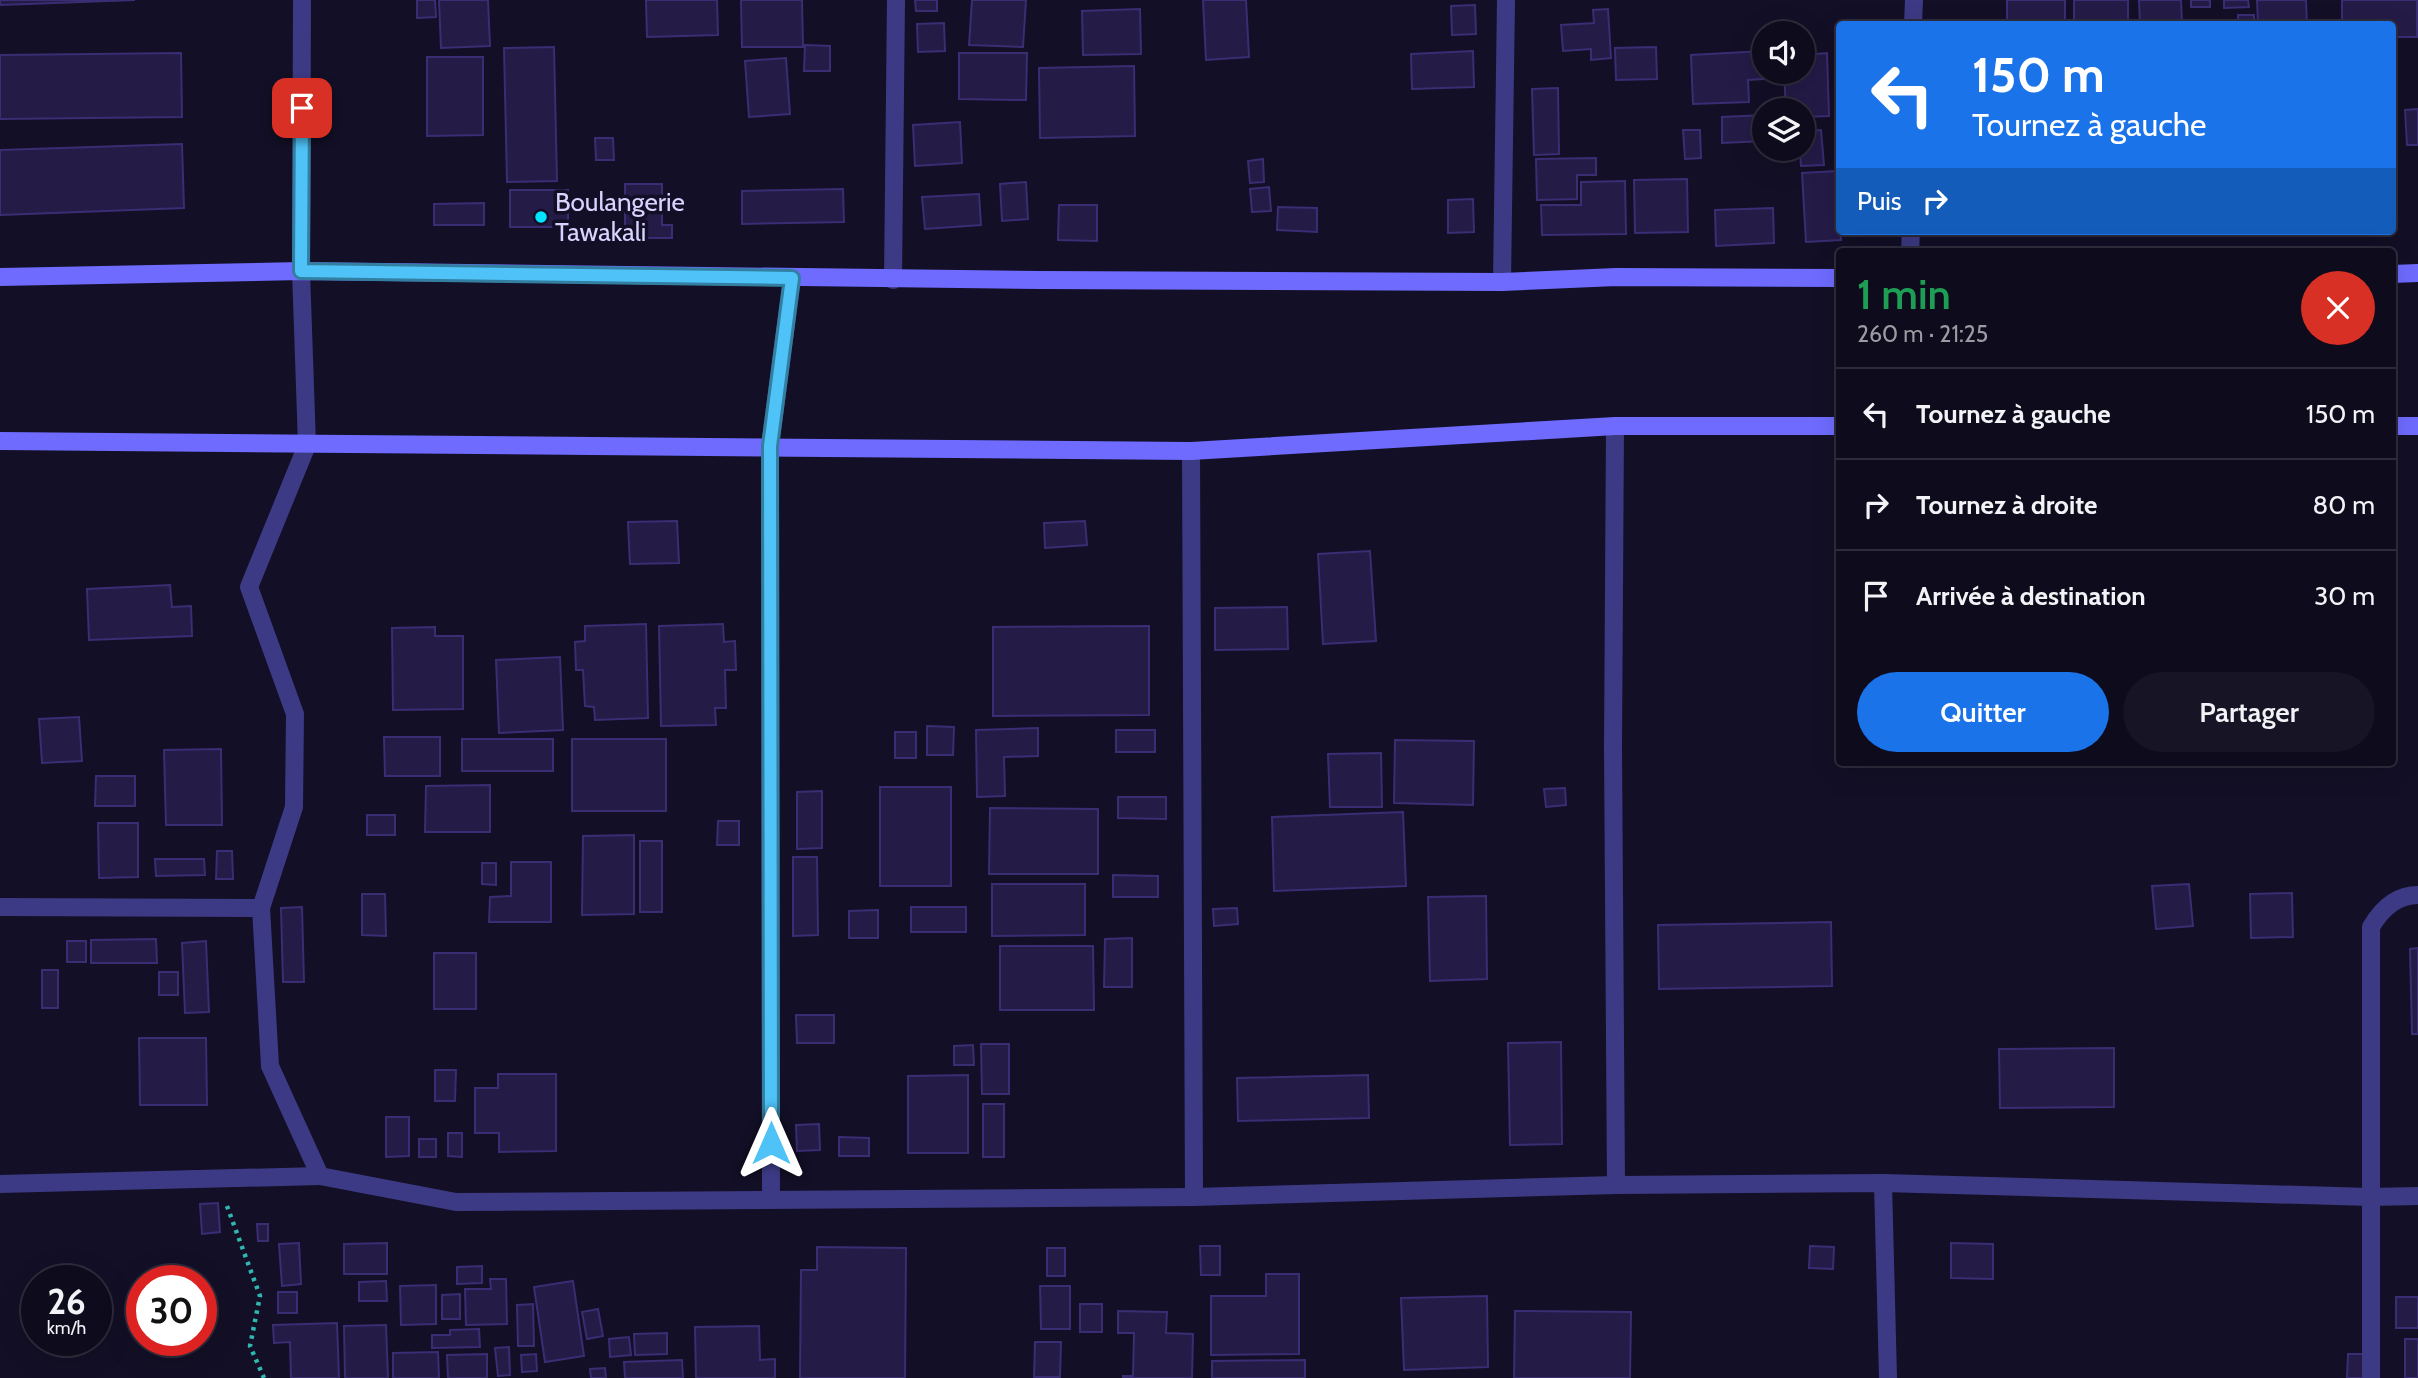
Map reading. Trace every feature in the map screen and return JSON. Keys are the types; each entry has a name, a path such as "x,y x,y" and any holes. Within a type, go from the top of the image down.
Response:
{"street":[{"path":"302,0 301,271 306,444 249,587 295,714 294,807 261,908 270,1066 320,1176"},
{"path":"893,279 896,0"},
{"path":"1502,282 1506,0"},
{"path":"1913,0 1913,21"},
{"path":"0,278 301,271 893,279 1502,282 1616,277 1836,278"},
{"path":"2396,274 2418,273"},
{"path":"771,1199 770,446 792,278"},
{"path":"0,441 1191,451 1615,426 1836,426"},
{"path":"1615,426 1612,748 1616,1185"},
{"path":"2396,426 2418,426"},
{"path":"1191,451 1194,1197"},
{"path":"2371,1378 2371,927 2382,908 2411,895 2418,895"},
{"path":"0,907 261,908"},
{"path":"0,1184 320,1176 456,1202 1194,1197 1616,1185 1883,1183 2370,1197 2418,1196"},
{"path":"1883,1183 1888,1378"}],"path":[{"path":"216,1179 260,1296 250,1346 264,1378"}],"building":[{"path":"0,0 135,0 0,5"},
{"path":"417,0 435,0 436,17 417,18"},
{"path":"439,0 488,0 490,46 441,48"},
{"path":"646,0 717,0 718,35 647,37"},
{"path":"741,0 802,0 803,47 742,47"},
{"path":"915,0 937,0 937,11 916,11"},
{"path":"972,0 1026,0 1023,47 969,45"},
{"path":"1203,0 1246,0 1249,57 1206,60"},
{"path":"2007,0 2065,0 2065,21 2007,21"},
{"path":"2074,0 2128,0 2128,21 2074,21"},
{"path":"2139,0 2181,0 2182,21 2140,21"},
{"path":"2191,0 2210,0 2210,7 2191,7"},
{"path":"2224,0 2248,0 2249,7 2224,8"},
{"path":"2257,0 2306,0 2307,21 2258,21"},
{"path":"2342,0 2417,0 2417,37 2396,37 2396,21 2342,21"},
{"path":"1475,5 1476,34 1452,35 1451,6"},
{"path":"1140,9 1141,54 1083,55 1082,11"},
{"path":"1608,9 1611,58 1591,60 1591,49 1563,51 1561,25 1594,23 1593,10"},
{"path":"2238,15 2254,15 2254,21 2238,21"},
{"path":"944,23 945,51 918,52 917,24"},
{"path":"805,45 830,46 830,71 804,71"},
{"path":"554,47 557,181 507,182 504,48"},
{"path":"1656,47 1657,79 1616,80 1615,48"},
{"path":"1473,51 1474,87 1412,89 1411,54"},
{"path":"1752,52 1752,80 1748,80 1749,102 1693,104 1691,55"},
{"path":"181,53 182,117 0,119 0,55"},
{"path":"959,53 1027,53 1026,100 959,99"},
{"path":"1827,53 1829,116 1815,117 1815,98 1785,98 1785,84 1815,84 1815,54"},
{"path":"427,57 483,57 483,135 427,136"},
{"path":"786,58 790,114 749,117 745,61"},
{"path":"1134,66 1135,136 1040,138 1039,68"},
{"path":"1558,88 1559,154 1534,155 1532,89"},
{"path":"2418,109 2418,145 2407,145 2405,110"},
{"path":"1752,116 1752,142 1722,143 1722,117"},
{"path":"960,122 962,163 915,166 913,125"},
{"path":"1683,130 1700,130 1701,158 1685,159"},
{"path":"1815,130 1821,130 1824,165 1801,166 1801,161 1815,161"},
{"path":"595,138 613,138 614,160 596,160"},
{"path":"182,144 184,208 0,215 0,150"},
{"path":"1596,158 1596,175 1577,175 1577,199 1537,200 1536,159"},
{"path":"1263,159 1264,182 1250,183 1248,161"},
{"path":"1836,171 1836,235 1841,235 1841,240 1806,242 1802,173"},
{"path":"1687,179 1688,232 1635,233 1634,180"},
{"path":"1625,181 1626,234 1542,235 1541,205 1581,205 1581,182"},
{"path":"1026,182 1028,219 1002,221 1000,184"},
{"path":"625,184 662,184 662,225 672,225 672,238 625,238"},
{"path":"1269,187 1271,211 1252,212 1250,189"},
{"path":"843,189 844,222 742,224 742,191"},
{"path":"510,190 568,190 568,227 510,227"},
{"path":"979,194 981,225 925,229 922,197"},
{"path":"1473,199 1474,232 1448,233 1448,200"},
{"path":"484,203 484,225 434,225 434,204"},
{"path":"1059,205 1097,205 1097,241 1058,240"},
{"path":"1278,207 1317,208 1317,232 1277,230"},
{"path":"1773,208 1774,243 1716,246 1715,210"},
{"path":"677,521 679,563 630,564 628,522"},
{"path":"1085,521 1087,545 1045,548 1044,523"},
{"path":"1370,551 1376,641 1323,644 1318,554"},
{"path":"170,585 172,607 191,606 192,636 89,640 87,589"},
{"path":"1287,607 1288,649 1215,650 1215,608"},
{"path":"646,624 648,718 595,720 594,707 585,706 583,670 576,670 575,642 585,641 585,626"},
{"path":"723,624 724,642 735,641 736,670 725,670 726,708 715,708 716,725 661,726 659,626"},
{"path":"1149,626 1149,715 993,716 993,627"},
{"path":"435,627 435,636 463,636 463,709 393,710 392,628"},
{"path":"560,657 563,730 499,733 496,660"},
{"path":"79,717 82,761 42,763 39,719"},
{"path":"927,726 954,727 953,755 927,755"},
{"path":"1038,728 1038,756 1004,757 1005,796 977,797 976,730"},
{"path":"1116,730 1155,730 1155,752 1116,752"},
{"path":"895,732 916,732 916,758 895,758"},
{"path":"384,737 440,737 440,776 385,776"},
{"path":"462,739 553,739 553,771 462,771"},
{"path":"572,739 666,739 666,811 572,811"},
{"path":"1395,740 1474,741 1473,805 1394,803"},
{"path":"221,749 222,825 166,825 164,750"},
{"path":"1381,753 1382,807 1330,807 1328,754"},
{"path":"96,776 135,776 135,806 95,806"},
{"path":"490,785 490,832 425,832 426,786"},
{"path":"880,787 951,787 951,886 880,886"},
{"path":"1565,788 1566,805 1546,807 1544,789"},
{"path":"822,791 822,848 797,849 797,792"},
{"path":"1118,797 1166,797 1166,819 1118,818"},
{"path":"990,808 1098,809 1098,874 989,874"},
{"path":"1403,812 1406,886 1274,891 1272,817"},
{"path":"367,815 395,815 395,835 367,835"},
{"path":"718,821 739,821 739,845 717,845"},
{"path":"98,823 138,823 138,877 99,878"},
{"path":"634,835 634,914 582,915 583,836"},
{"path":"640,841 662,841 662,912 640,912"},
{"path":"217,851 232,851 233,879 216,879"},
{"path":"793,857 817,857 818,935 793,936"},
{"path":"155,859 204,859 205,875 156,876"},
{"path":"511,862 551,862 551,922 489,922 490,897 511,896"},
{"path":"482,863 496,863 496,885 482,884"},
{"path":"1113,875 1158,876 1158,897 1113,897"},
{"path":"992,884 1085,884 1085,935 992,936"},
{"path":"2189,884 2193,926 2156,929 2152,886"},
{"path":"2292,893 2293,937 2251,938 2250,894"},
{"path":"362,894 385,894 386,936 362,935"},
{"path":"1486,896 1487,979 1430,981 1428,897"},
{"path":"302,907 304,982 283,982 281,908"},
{"path":"911,907 966,907 966,932 911,932"},
{"path":"1237,908 1238,924 1214,926 1213,909"},
{"path":"878,910 878,938 849,938 849,911"},
{"path":"1831,922 1832,986 1659,989 1658,925"},
{"path":"1132,938 1132,987 1104,987 1105,939"},
{"path":"156,939 157,963 91,963 91,940"},
{"path":"67,941 86,941 86,962 67,962"},
{"path":"206,941 209,1012 185,1013 182,943"},
{"path":"1000,946 1093,946 1094,1010 1000,1010"},
{"path":"2418,948 2418,1034 2412,1034 2410,949"},
{"path":"434,953 476,953 476,1009 434,1009"},
{"path":"42,970 58,970 58,1008 42,1008"},
{"path":"159,972 178,972 178,995 159,995"},
{"path":"796,1015 834,1015 834,1043 797,1043"},
{"path":"139,1038 206,1038 207,1105 140,1105"},
{"path":"1561,1042 1562,1144 1510,1145 1508,1043"},
{"path":"981,1044 1009,1044 1009,1094 982,1094"},
{"path":"973,1045 974,1065 954,1065 954,1046"},
{"path":"2114,1048 2114,1107 2000,1108 1999,1049"},
{"path":"435,1070 456,1070 455,1101 435,1101"},
{"path":"498,1074 556,1074 556,1151 499,1152 499,1133 475,1133 475,1088 498,1088"},
{"path":"968,1075 968,1153 908,1153 908,1076"},
{"path":"1368,1075 1369,1118 1238,1121 1237,1078"},
{"path":"983,1104 1004,1104 1004,1157 983,1157"},
{"path":"386,1117 409,1117 409,1156 386,1157"},
{"path":"819,1124 820,1150 797,1151 796,1125"},
{"path":"448,1133 462,1133 462,1157 448,1156"},
{"path":"839,1137 869,1138 869,1156 839,1156"},
{"path":"419,1139 436,1139 436,1157 419,1157"},
{"path":"218,1203 220,1232 202,1234 200,1204"},
{"path":"257,1224 268,1224 268,1241 258,1241"},
{"path":"299,1243 301,1284 282,1286 279,1244"},
{"path":"387,1243 387,1274 344,1274 344,1244"},
{"path":"1951,1243 1993,1244 1993,1279 1951,1278"},
{"path":"1200,1246 1220,1246 1220,1275 1201,1275"},
{"path":"1810,1246 1834,1247 1833,1269 1809,1268"},
{"path":"817,1247 906,1248 905,1378 800,1378 801,1270 817,1270"},
{"path":"1047,1248 1065,1248 1065,1276 1047,1276"},
{"path":"482,1266 482,1283 457,1284 457,1267"},
{"path":"1266,1274 1299,1274 1299,1354 1211,1355 1211,1296 1266,1296"},
{"path":"490,1279 506,1279 507,1324 466,1325 465,1289 491,1289"},
{"path":"386,1281 387,1301 359,1301 359,1282"},
{"path":"573,1281 584,1356 545,1362 534,1287"},
{"path":"436,1285 436,1324 401,1325 400,1286"},
{"path":"1040,1286 1070,1286 1070,1329 1041,1329"},
{"path":"278,1292 297,1292 297,1313 278,1313"},
{"path":"460,1294 460,1319 442,1319 442,1295"},
{"path":"1487,1296 1488,1367 1404,1370 1401,1298"},
{"path":"2396,1297 2418,1297 2418,1328 2396,1328"},
{"path":"533,1304 534,1346 518,1346 517,1305"},
{"path":"1080,1304 1102,1304 1102,1332 1080,1332"},
{"path":"598,1309 603,1336 587,1339 582,1312"},
{"path":"1118,1311 1167,1312 1166,1333 1193,1334 1192,1378 1123,1378 1133,1376 1134,1333 1118,1333"},
{"path":"1515,1311 1631,1312 1630,1378 1514,1378"},
{"path":"337,1323 339,1378 291,1378 290,1342 274,1343 273,1325"},
{"path":"386,1325 388,1378 345,1378 344,1326"},
{"path":"759,1326 760,1360 775,1359 775,1378 696,1378 695,1327"},
{"path":"479,1329 480,1347 432,1348 432,1335 450,1335 450,1330"},
{"path":"667,1333 667,1354 635,1355 634,1334"},
{"path":"629,1337 631,1355 610,1357 609,1339"},
{"path":"2405,1339 2418,1339 2418,1378 2405,1378"},
{"path":"1035,1342 1061,1342 1060,1377 1034,1377"},
{"path":"509,1347 510,1375 498,1376 495,1348"},
{"path":"438,1352 439,1378 393,1378 393,1353"},
{"path":"487,1354 487,1378 448,1378 447,1355"},
{"path":"536,1354 537,1371 522,1372 521,1355"},
{"path":"2348,1354 2365,1354 2364,1378 2347,1378"},
{"path":"682,1360 683,1378 625,1378 624,1362"},
{"path":"1305,1360 1305,1378 1212,1378 1212,1361"},
{"path":"605,1368 606,1378 591,1378 590,1369"}],"place":[{"name":"Boulangerie Tawakali","path":"541,217"}],"route":[{"path":"302,108 301,271 792,278 770,446 771,1143"}]}
